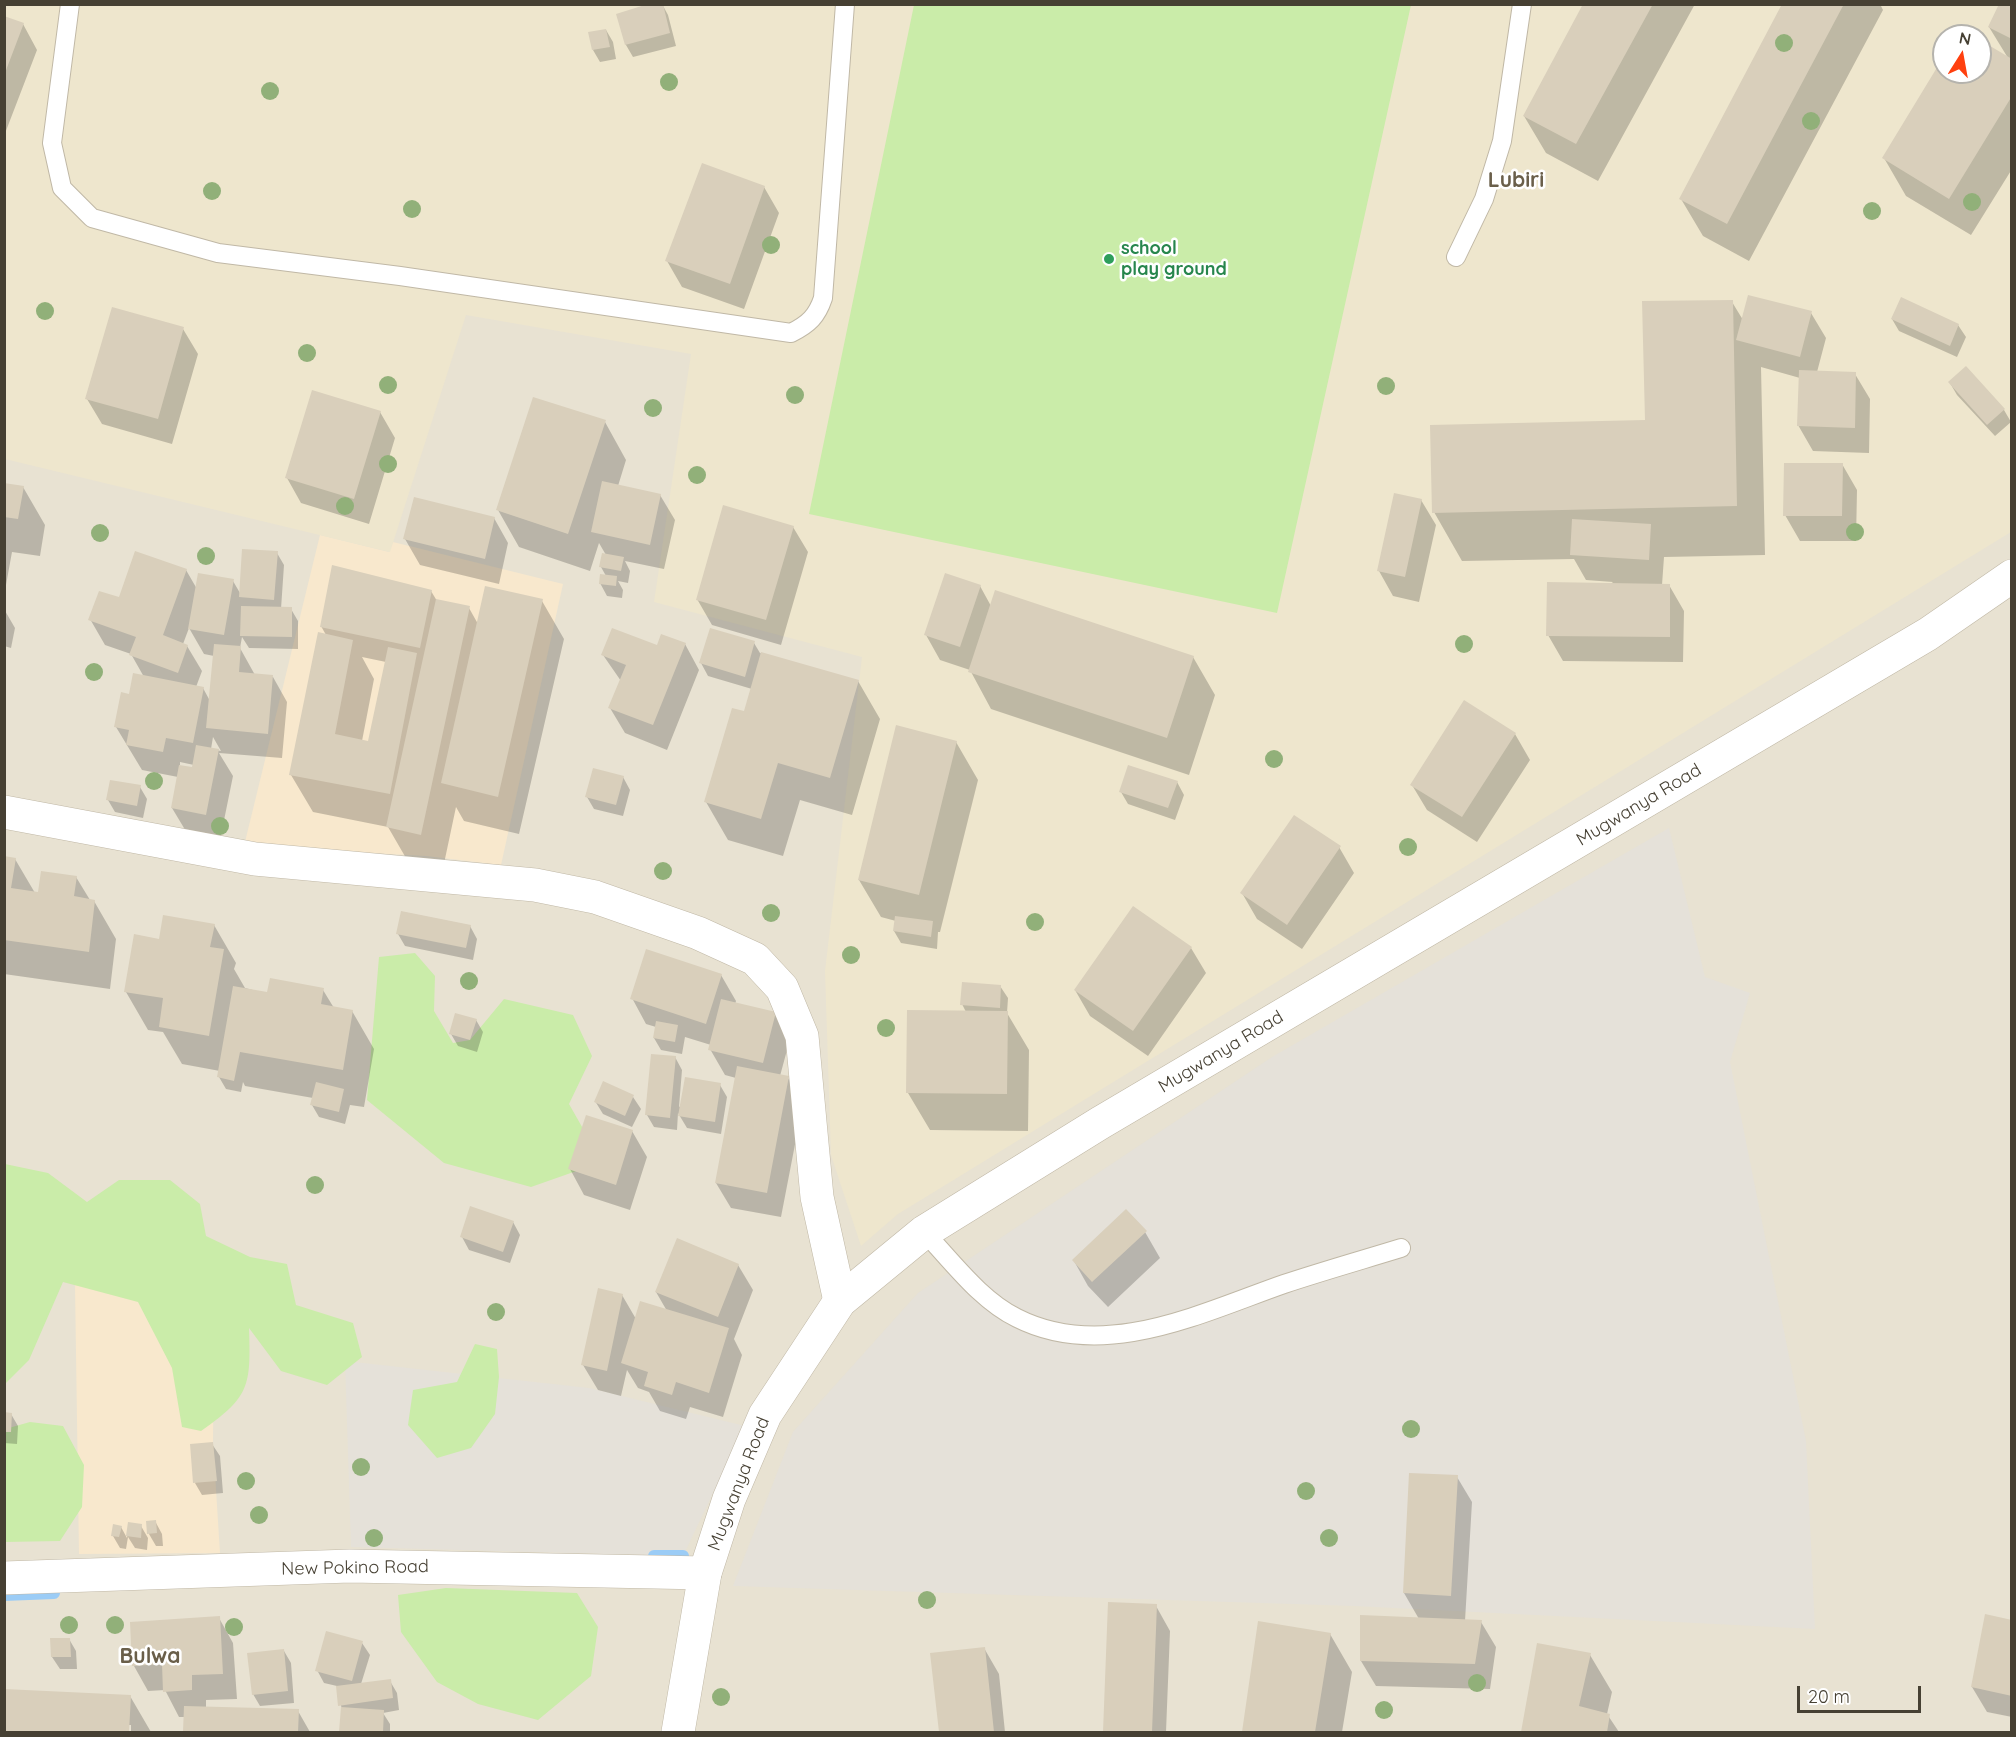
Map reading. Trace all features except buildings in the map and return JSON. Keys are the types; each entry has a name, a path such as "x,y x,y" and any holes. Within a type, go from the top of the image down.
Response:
{"street":[{"name":"Mugwanya Road","path":"678,1732 705,1573 729,1499 765,1415 840,1301 924,1232 1100,1123 1928,634 2012,576"},
{"path":"4,812 255,859 535,885 606,901 698,933 756,959 782,988 802,1036 817,1197 840,1301"},
{"name":"New Pokino Road","path":"4,1578 350,1566 705,1573"}],"lane":[{"path":"70,4 52,143 62,188 92,218 218,253 400,276 791,333 808,324 818,312 823,298 845,4"},
{"path":"1456,257 1484,199 1502,141 1522,4"},
{"path":"924,1232 981,1292 1016,1318 1056,1332 1107,1336 1162,1327 1401,1248"}],"shaded area":[{"path":"5,5 2011,5 2011,1732 5,1732"},
{"path":"5,5 2011,5 2011,532 898,1214 861,1246 831,1155 825,971 862,657 654,602 691,354 466,315 390,552 5,459"},
{"path":"320,535 389,552 393,542 563,584 501,865 426,856 244,846"},
{"path":"1669,828 1705,977 1750,993 1730,1062 1806,1441 1815,1629 1354,1606 733,1586 793,1432 918,1293 1272,1057"},
{"path":"75,1285 214,1291 213,1442 220,1553 79,1554"},
{"path":"345,1361 589,1388 745,1426 683,1556 351,1547"}],"green space":[{"name":"school play ground","path":"914,5 1411,5 1277,613 809,514"},
{"path":"415,953 435,976 434,1011 453,1043 470,1040 504,999 573,1015 592,1056 569,1104 602,1162 531,1187 444,1163 367,1100 379,957"},
{"path":"5,1164 48,1173 87,1202 119,1180 170,1180 200,1204 206,1236 250,1257 287,1264 296,1305 353,1323 362,1357 327,1385 281,1371 249,1328 248,1377 238,1399 201,1431 182,1427 172,1368 138,1302 63,1282 29,1360 5,1384"},
{"path":"475,1344 497,1349 499,1377 495,1414 471,1448 437,1458 408,1425 413,1390 457,1382"},
{"path":"30,1422 63,1426 84,1465 82,1507 60,1541 5,1542 5,1429"},
{"path":"446,1588 577,1593 598,1627 591,1676 538,1720 478,1704 437,1682 401,1632 398,1595"}],"waterway":[{"path":"654,1556 683,1556"},
{"path":"4,1595 54,1593"}],"place":[{"name":"school play ground","path":"1109,259"}],"district":[{"name":"Lubiri","path":"1516,181"},
{"name":"Bulwa","path":"150,1657"}]}
